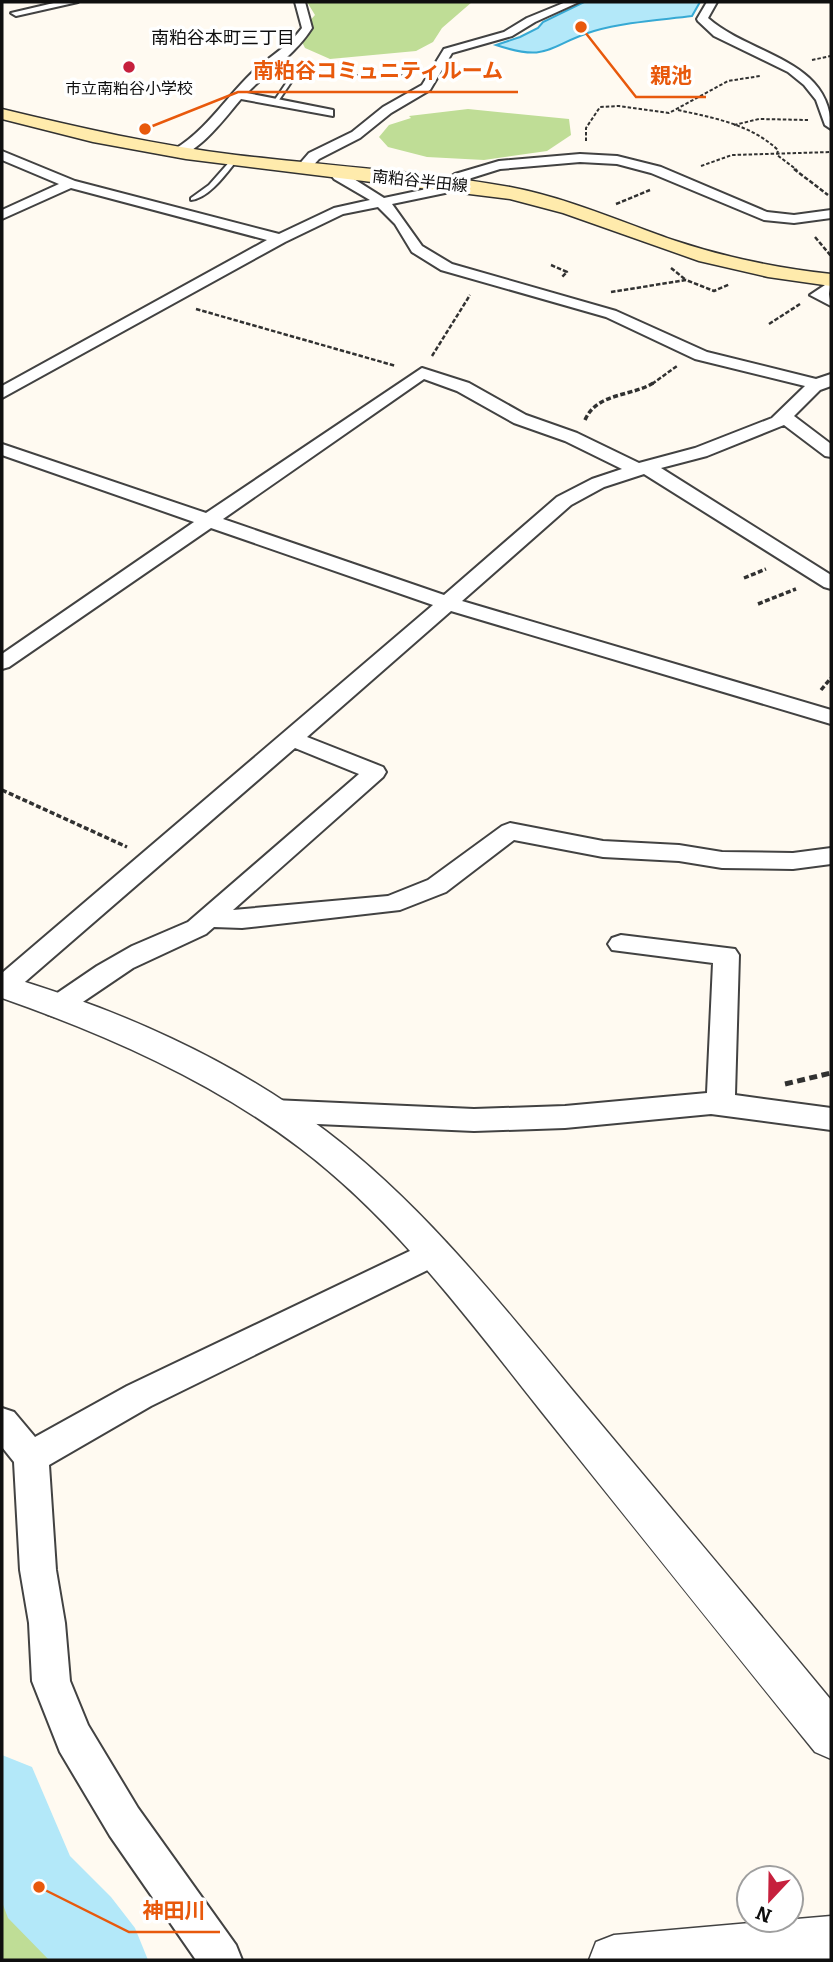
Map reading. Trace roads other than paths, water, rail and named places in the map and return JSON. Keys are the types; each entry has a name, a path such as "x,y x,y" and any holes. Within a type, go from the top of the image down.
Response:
{"main road":[{"name":"南粕谷半田線","path":"2,114 88,136 180,152 449,183 542,200 697,254 756,268 831,280"}],"street":[{"path":"16,13 73,2"},
{"path":"180,152 194,143 238,94 270,64 295,46 307,28 300,2"},
{"path":"303,168 314,156 356,135 387,110 426,87 448,51 465,44 508,34 531,20 573,2"},
{"path":"712,2 702,19 706,24 789,67 825,103 831,123"},
{"path":"238,94 328,113"},
{"path":"2,155 70,184 280,239"},
{"path":"2,393 280,239 339,211 440,190 460,177 499,166 580,158 617,160 675,178 764,216 794,219 831,214"},
{"path":"340,172 339,176 382,203 401,223 417,249 434,262 478,278 581,305 641,327 695,353 824,381"},
{"path":"2,215 70,184"},
{"path":"2,663 422,373 481,396 520,419 571,437 641,468 826,581"},
{"path":"824,381 778,422 701,452 641,468 580,491 564,501 153,859 2,986 147,1042 207,1072 273,1111 345,1166 435,1252 831,1736"},
{"path":"784,417 831,452"},
{"path":"2,449 447,603 831,717"},
{"path":"57,1007 90,980 162,942 197,929 374,772 292,739"},
{"path":"209,918 242,919 391,904 437,886 465,868 510,831 603,849 679,853 722,860 793,861 831,856"},
{"path":"621,944 726,955 721,1104"},
{"path":"273,1111 474,1120 565,1117 721,1104 831,1119"},
{"path":"31,1457 139,1396 435,1252"},
{"path":"2,1423 31,1457 38,1570 47,1623 51,1681 74,1738 105,1791 221,1960"},
{"path":"614,1960 831,1941"}],"lane":[{"path":"274,103 293,75"},
{"path":"193,199 211,186 234,160"}],"water":[{"path":"584,2 700,2 692,16 606,28 539,52 496,45 520,37 538,28 543,22"}],"waterway":[{"path":"2,1797 39,1887 80,1928 103,1960"}],"place":[{"name":"親池","path":"581,27"},
{"name":"市立南粕谷小学校","path":"129,67"},
{"name":"南粕谷コミュニティルーム","path":"145,129"},
{"name":"神田川","path":"39,1887"}],"district":[{"name":"南粕谷本町三丁目","path":"223,38"}]}
